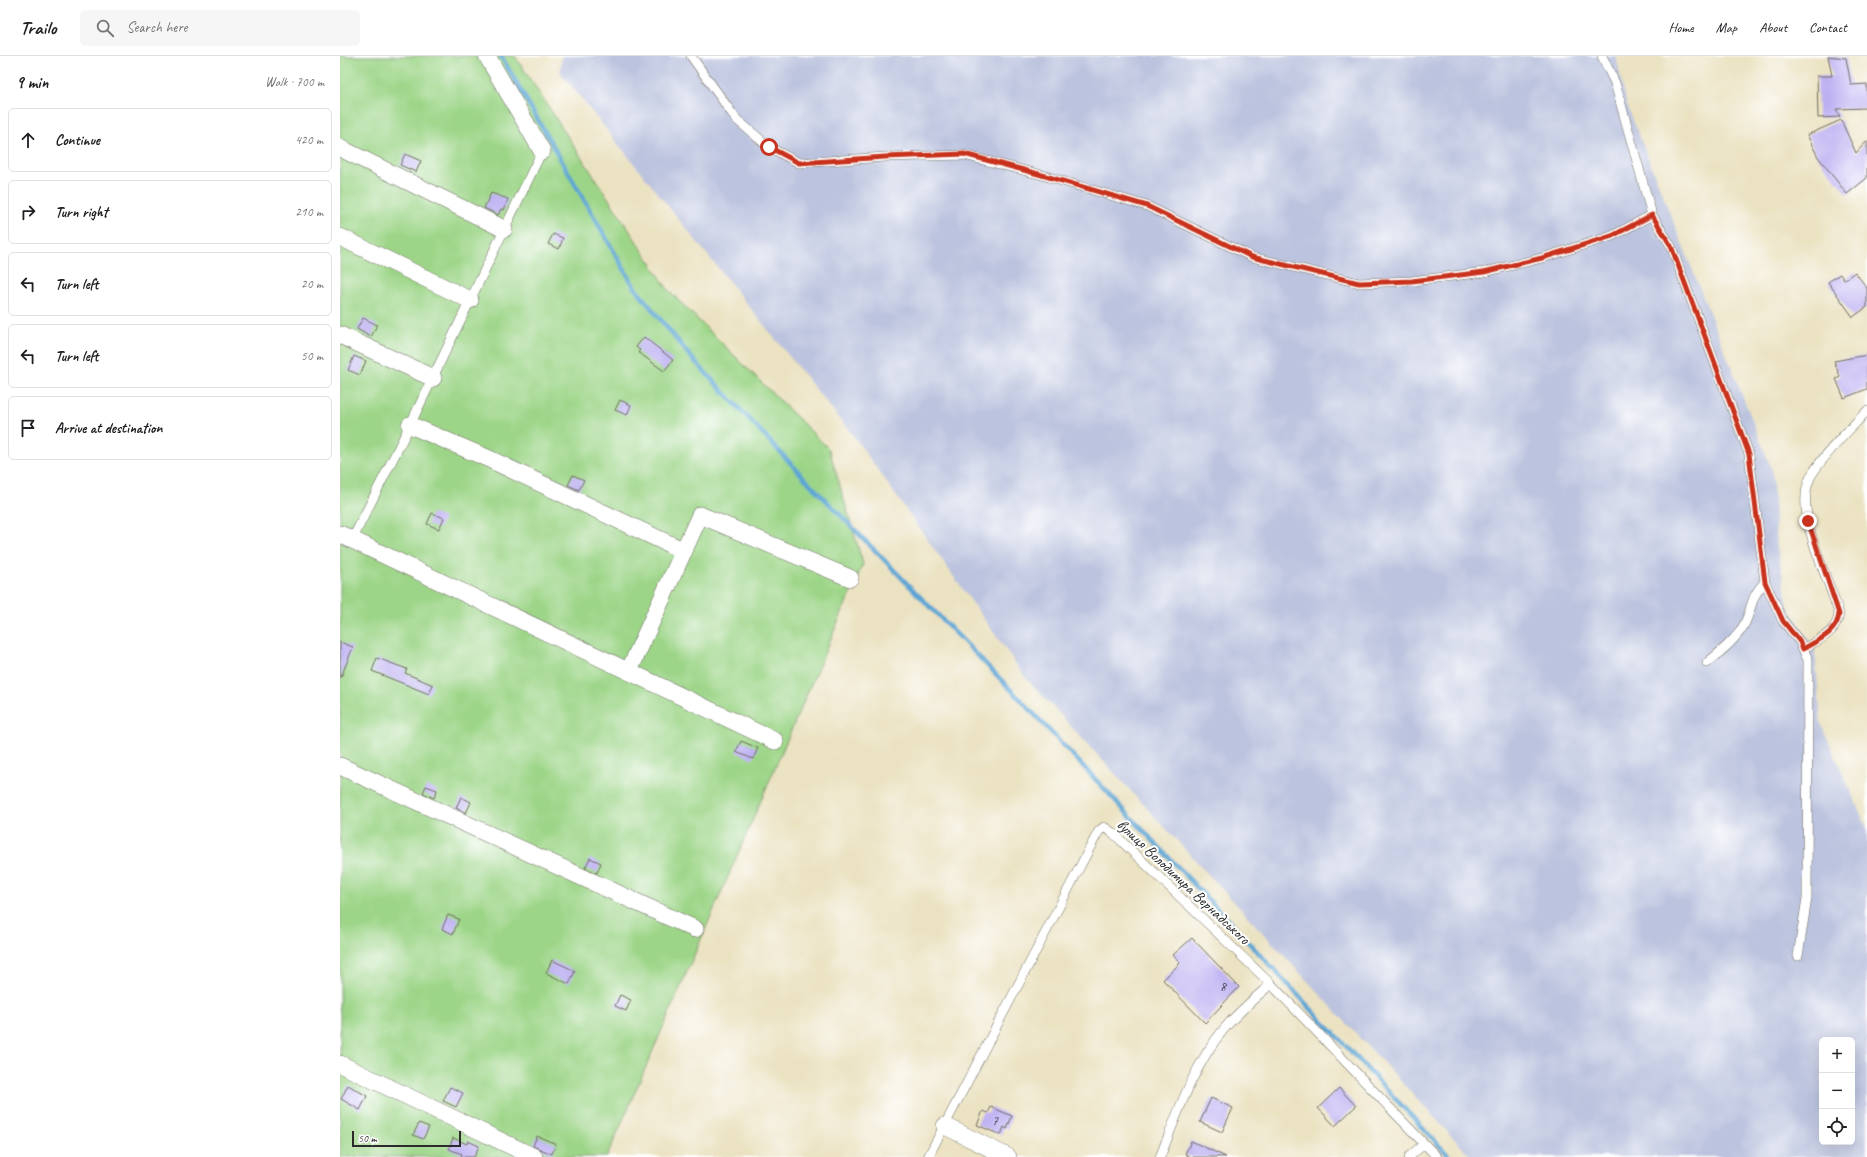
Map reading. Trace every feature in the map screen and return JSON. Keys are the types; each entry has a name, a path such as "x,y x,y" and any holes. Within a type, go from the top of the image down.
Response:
{"street":[{"path":"487,56 542,151"},
{"path":"340,148 504,229"},
{"path":"340,237 470,300"},
{"path":"340,334 433,378"},
{"path":"410,425 487,458 684,551"},
{"path":"629,671 700,515 850,578"},
{"path":"346,537 775,741"},
{"path":"340,766 695,929"},
{"path":"340,1064 534,1157"},
{"path":"945,1126 1008,1157"}],"lane":[{"path":"691,56 736,119 769,147 799,163 885,157 964,154 1147,206 1252,257 1359,283 1412,281 1484,272 1542,258 1612,236 1652,215"},
{"path":"1602,56 1615,83 1652,215 1671,246 1749,454 1765,582 1783,621 1800,642 1808,660 1806,898 1798,956"},
{"path":"346,537 410,425 542,151"},
{"path":"1803,649 1832,631 1838,623 1839,614 1808,521 1805,497 1808,484 1820,464 1867,411"},
{"path":"1706,663 1727,645 1745,624 1756,591 1765,582"},
{"name":"вулиця Володимира Вернадського","path":"928,1157 1101,828 1107,828 1113,833 1271,984 1437,1157"},
{"path":"1160,1157 1199,1064 1224,1029 1271,984"},
{"path":"1409,1157 1424,1144"}],"shaded area":[{"path":"562,56 1616,56 1627,105 1772,470 1777,547 1788,606 1815,651 1821,724 1867,828 1867,1157 1471,1157 1026,678 855,438 560,72"}],"green space":[{"path":"340,56 515,56 669,291 829,449 863,564 607,1157 340,1157"}],"building":[{"path":"1828,56 1846,58 1851,85 1867,84 1867,108 1836,109 1840,117 1818,118 1817,76 1832,76"},
{"path":"1841,120 1856,153 1867,141 1867,178 1847,194 1818,157 1807,135"},
{"path":"405,154 421,161 416,172 400,165"},
{"path":"491,193 508,199 504,210 501,209 498,215 484,208"},
{"path":"553,234 563,238 559,249 548,244"},
{"path":"1855,272 1867,288 1867,307 1853,317 1828,282 1840,274 1844,280"},
{"path":"363,318 377,325 371,337 357,329"},
{"path":"644,337 673,360 664,371 638,352 640,350 636,347"},
{"path":"1867,355 1867,389 1844,398 1836,379 1840,377 1834,361"},
{"path":"354,356 366,361 360,375 348,370"},
{"path":"620,400 631,405 627,415 615,410"},
{"path":"573,475 584,480 579,490 568,485"},
{"path":"432,513 444,518 439,529 427,524"},
{"path":"340,642 353,647 341,677 340,677"},
{"path":"377,658 407,669 405,673 433,685 429,694 372,671"},
{"path":"741,741 758,748 753,759 736,752"},
{"path":"426,786 437,790 434,798 423,793"},
{"path":"461,797 471,802 466,813 456,808"},
{"path":"590,858 601,863 597,873 585,868"},
{"path":"448,915 459,919 453,934 442,929"},
{"path":"1192,938 1239,987 1205,1023 1163,980 1180,963 1173,955"},
{"path":"552,960 575,971 569,984 546,973"},
{"path":"620,995 631,1000 626,1011 615,1006"},
{"path":"348,1085 367,1096 360,1110 341,1099"},
{"path":"450,1087 463,1093 456,1107 443,1101"},
{"path":"1339,1088 1356,1106 1335,1126 1318,1108"},
{"path":"1211,1098 1233,1108 1222,1132 1200,1122"},
{"path":"991,1107 1012,1116 1007,1129 1004,1127 1001,1135 977,1125 983,1111 988,1113"},
{"path":"419,1123 429,1127 423,1139 413,1135"},
{"path":"537,1136 556,1144 552,1154 533,1146"},
{"path":"453,1138 467,1144 468,1141 479,1146 474,1157 461,1157 462,1154 449,1149"},
{"path":"1191,1141 1226,1157 1191,1157 1185,1154"}],"waterway":[{"path":"501,56 635,288 690,356 812,486 1019,698 1450,1157"}],"route":[{"path":"769,147 799,163 885,157 964,154 1147,206 1252,257 1359,283 1412,281 1484,272 1542,258 1612,236 1652,215 1671,246 1749,454 1765,582 1783,621 1800,642 1803,649 1832,631 1838,623 1839,614 1808,521"}]}
